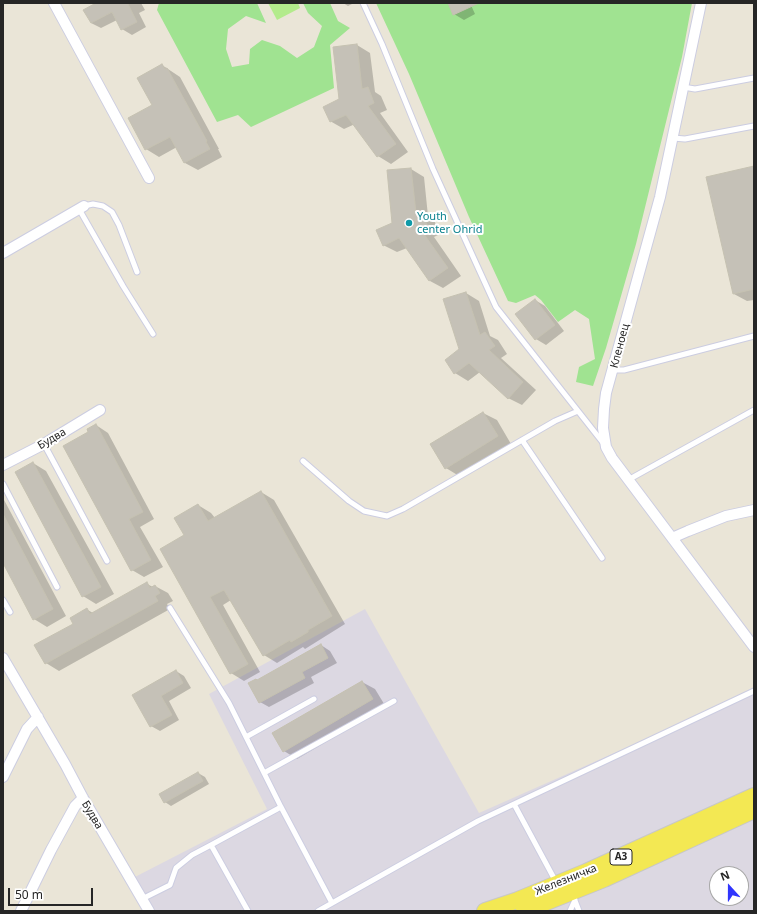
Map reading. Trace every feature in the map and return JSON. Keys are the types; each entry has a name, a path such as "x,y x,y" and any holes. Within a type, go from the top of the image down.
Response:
{"main road":[{"name":"Железничка","path":"484,911 518,900 557,884 648,845 754,796"},
{"name":"Железничка","path":"524,911 573,896 754,810"}],"street":[{"path":"54,3 148,178"},
{"name":"Кленоец","path":"701,3 660,197 606,394 603,428 606,447 612,458 754,647"},
{"path":"3,253 81,208"},
{"name":"Будва","path":"3,466 44,444 100,410"},
{"path":"672,538 688,530 726,516 754,510"},
{"name":"Будва","path":"3,659 65,764 82,798 149,911"},
{"path":"3,777 27,729 38,717"},
{"path":"21,911 54,844 75,806 82,798"}],"lane":[{"path":"363,3 382,44 433,169 496,307 606,447"},
{"path":"683,88 695,89 754,78"},
{"path":"673,138 685,139 754,126"},
{"path":"137,272 119,225 112,212 103,206 93,204 81,208 123,286 153,334"},
{"path":"613,370 624,370 754,336"},
{"path":"628,480 754,410"},
{"path":"303,461 349,501 364,511 387,516 403,509 555,421 578,412"},
{"path":"522,440 602,558"},
{"path":"44,444 107,561"},
{"path":"3,484 57,587"},
{"path":"3,600 10,612"},
{"path":"170,608 229,703 332,903"},
{"path":"318,911 478,821 754,691"},
{"path":"246,737 314,699"},
{"path":"264,773 394,702"},
{"path":"514,804 557,884"},
{"path":"142,899 170,885 176,868 192,855 281,806"},
{"path":"211,844 248,911"},
{"path":"570,911 573,896"},
{"path":"573,896 579,911"}],"shaded area":[{"path":"365,609 479,813 754,691 754,911 143,911 131,879 267,809 209,694"}],"green space":[{"path":"159,3 257,3 266,23 246,16 228,29 226,49 232,67 249,64 250,49 262,40 280,46 297,58 314,47 322,26 308,13 303,3 330,3 338,21 350,28 330,45 334,88 251,127 238,115 217,122 157,10"},
{"path":"268,3 298,3 300,8 277,20"},
{"path":"376,3 692,3 682,57 636,244 606,348 593,386 576,382 579,367 595,359 589,319 575,310 558,322 541,300 535,295 516,303 508,301 469,217 409,74"}],"building":[{"path":"96,3 129,3 128,4 137,22 121,30 112,12 91,23 83,10"},
{"path":"448,3 479,3 453,15"},
{"path":"357,44 362,89 368,87 374,103 368,106 396,144 377,157 346,115 330,122 323,107 339,99 333,47"},
{"path":"162,64 165,69 167,68 210,149 184,163 170,137 145,150 128,118 152,105 137,78"},
{"path":"754,166 754,289 733,294 706,177"},
{"name":"Youth center Ohrid","path":"411,168 416,213 421,211 428,227 421,230 448,268 429,281 399,238 383,246 376,230 392,223 387,170"},
{"path":"466,292 480,335 485,332 495,346 489,350 523,382 508,399 469,363 454,374 445,360 459,349 443,299"},
{"path":"535,299 555,325 535,340 515,314"},
{"path":"483,412 498,436 445,469 430,444"},
{"path":"96,424 143,512 129,519 151,560 131,571 63,446 88,432 87,429"},
{"path":"33,462 101,587 82,597 15,472"},
{"path":"261,491 332,616 291,642 290,640 263,656 224,590 210,597 248,664 230,674 160,549 184,535 174,518 198,504 208,521"},
{"path":"3,514 53,609 33,620 3,563"},
{"path":"147,582 150,588 155,585 160,593 155,596 158,601 45,664 34,645 73,624 70,618 87,608 90,614"},
{"path":"321,644 328,658 302,672 305,678 259,703 248,683 256,679 257,680"},
{"path":"176,670 183,683 161,696 172,715 150,727 132,695"},
{"path":"362,681 373,699 283,752 272,733"},
{"path":"198,772 203,781 164,803 159,794"}],"place":[{"name":"Youth center Ohrid","path":"409,223"}]}
